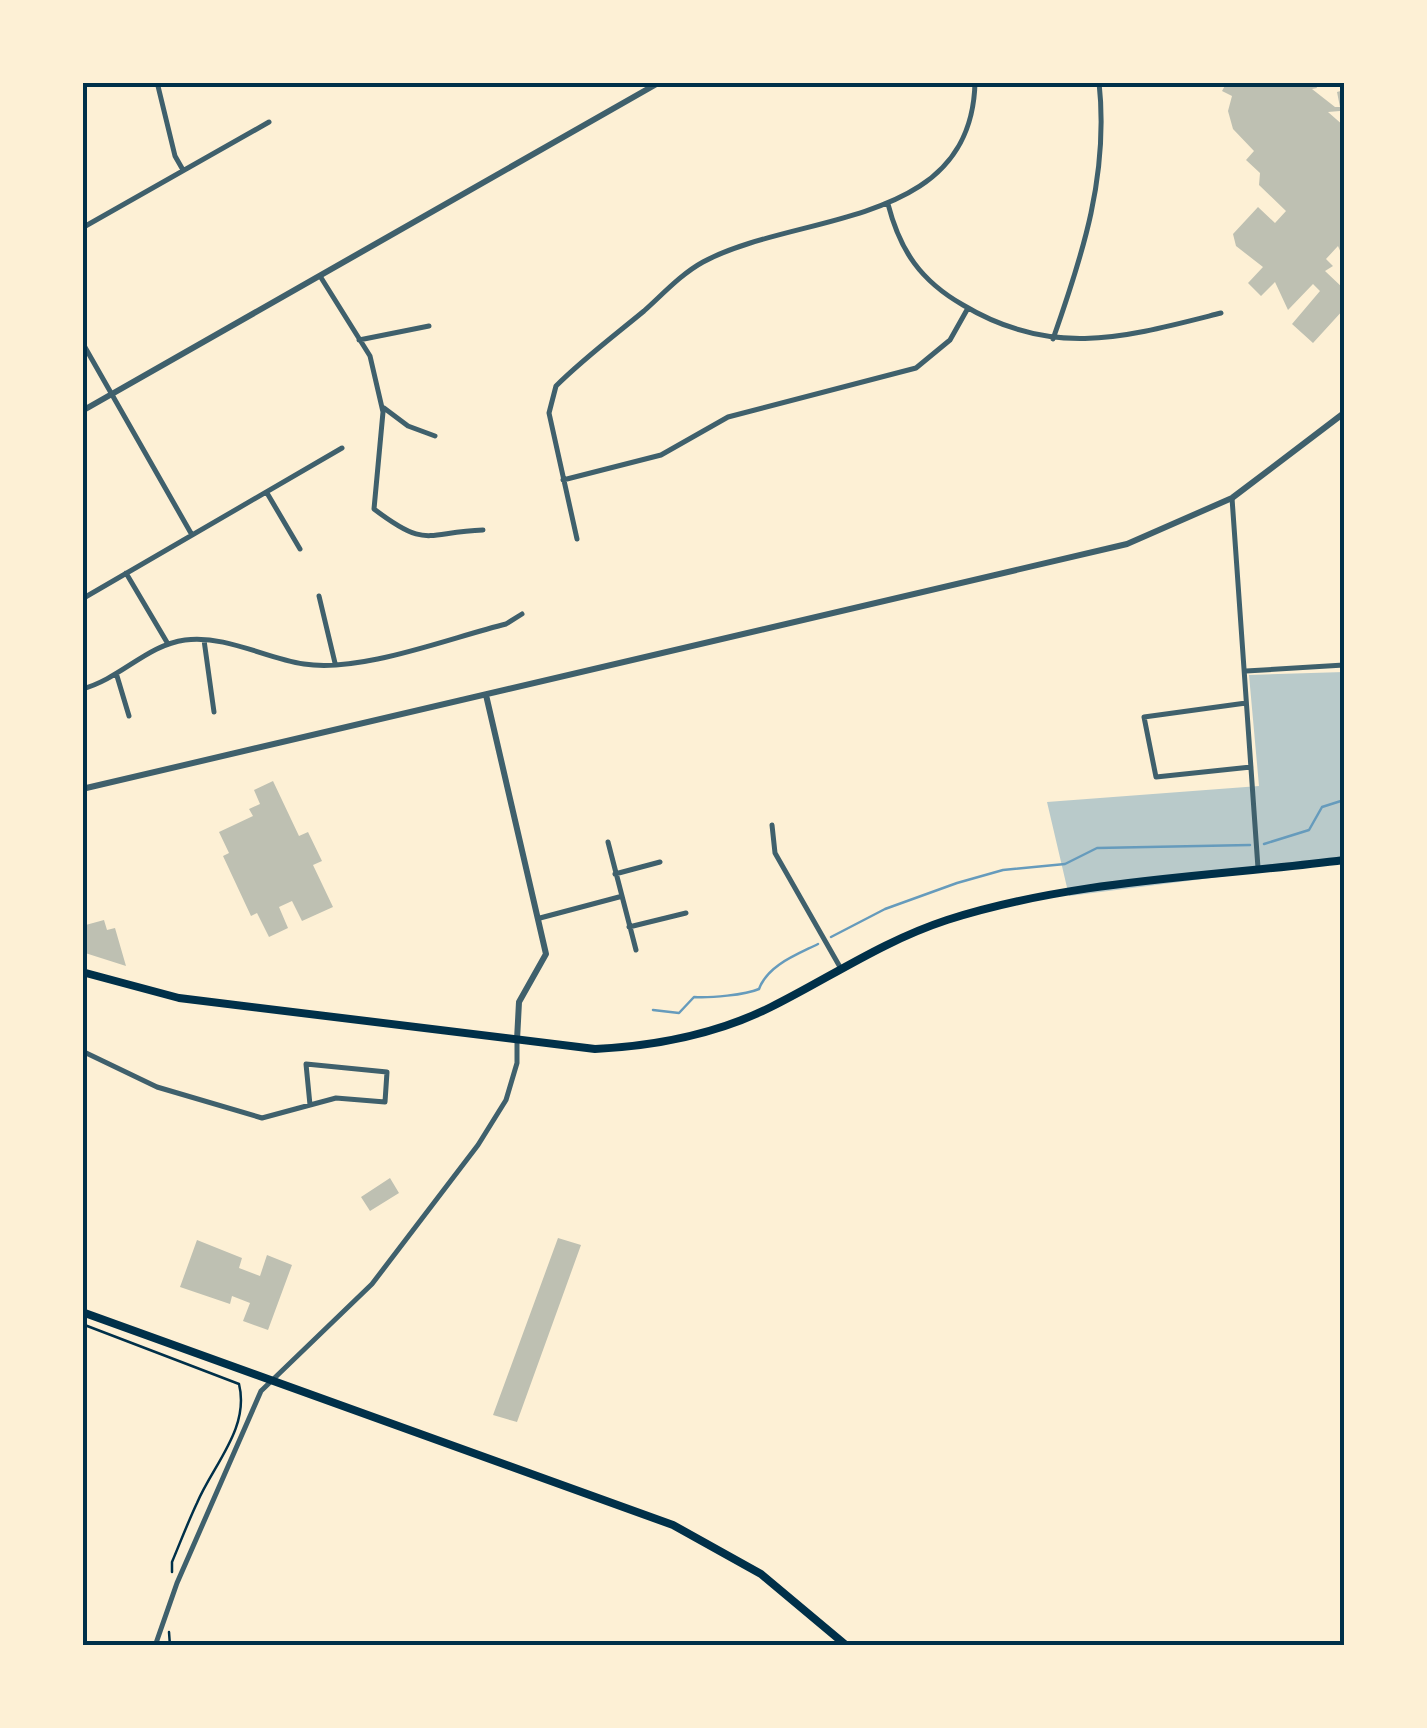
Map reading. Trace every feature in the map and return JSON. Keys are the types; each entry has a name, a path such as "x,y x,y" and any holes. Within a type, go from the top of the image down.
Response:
{"main road":[{"path":"82,972 179,998 517,1041 595,1049 639,1047 706,1032 770,1008 840,967 914,931 997,907 1081,890 1344,860"},
{"path":"82,1312 673,1525 761,1574 847,1646"}],"street":[{"path":"157,82 175,156 183,170"},
{"path":"82,411 660,82"},
{"path":"577,539 550,413 556,386 688,273 727,252 888,204 926,184 952,157 972,112 975,82"},
{"path":"1053,339 1096,200 1102,120 1099,82"},
{"path":"82,228 269,122"},
{"path":"888,204 901,244 918,270 998,325 1053,339 1120,337 1221,312"},
{"path":"320,276 370,356 381,406 374,509 402,530 430,540 483,530"},
{"path":"563,480 661,455 728,417 916,368 950,340 968,308"},
{"path":"359,340 429,326"},
{"path":"82,342 192,536"},
{"path":"381,406 408,426 435,436"},
{"path":"82,789 1127,544 1232,498 1344,413"},
{"path":"82,599 342,448"},
{"path":"268,493 300,549"},
{"path":"1232,498 1258,868"},
{"path":"126,572 168,644"},
{"path":"318,596 336,663"},
{"path":"82,689 116,676 168,644 204,640 306,665 336,663 506,624 522,614"},
{"path":"204,640 214,712"},
{"path":"1246,671 1344,665"},
{"path":"116,676 129,716"},
{"path":"155,1646 177,1583 254,1404 270,1378 354,1304 478,1145 506,1100 517,1062 519,1002 546,954 486,695"},
{"path":"1246,703 1144,717 1156,776 1251,766"},
{"path":"772,825 775,853 840,967"},
{"path":"608,842 636,950"},
{"path":"615,874 660,862"},
{"path":"540,918 620,896"},
{"path":"629,928 686,913"},
{"path":"82,1050 157,1088 262,1118 336,1098 385,1102 388,1072 306,1064 310,1105"}],"path":[{"path":"82,1324 240,1384 242,1410 236,1429 172,1562 177,1583"},
{"path":"168,1628 170,1646"}],"shaded area":[{"path":"1344,672 1344,861 1069,896 1047,802 1259,786 1249,675"}],"building":[{"path":"1227,82 1315,82 1317,88 1312,89 1335,107 1340,107 1337,92 1344,90 1344,117 1340,111 1328,112 1344,126 1344,260 1338,246 1326,259 1333,266 1325,271 1344,289 1344,309 1313,343 1292,324 1320,291 1313,284 1288,310 1275,282 1261,296 1248,283 1263,267 1236,246 1233,234 1258,207 1275,223 1286,211 1259,185 1260,173 1246,160 1254,151 1233,129 1228,111 1232,96 1222,91"},
{"path":"273,781 299,836 308,832 322,861 313,865 333,907 302,921 292,901 279,907 288,928 269,937 257,913 251,916 223,856 229,853 219,832 253,816 249,809 260,804 254,790"},
{"path":"104,920 107,930 115,928 126,966 82,952 82,926"},
{"path":"390,1178 399,1193 370,1211 361,1197"},
{"path":"558,1238 581,1245 517,1422 493,1415"},
{"path":"197,1240 242,1258 239,1268 260,1276 267,1255 292,1265 268,1330 243,1321 250,1303 232,1296 230,1304 180,1287"}],"waterway":[{"path":"1264,844 1309,830 1322,807 1344,800"},
{"path":"831,937 885,909 957,883 1003,870 1065,864 1097,848 1250,845"},
{"path":"653,1010 679,1013 694,997 727,996 759,989 776,967 818,944"}]}
